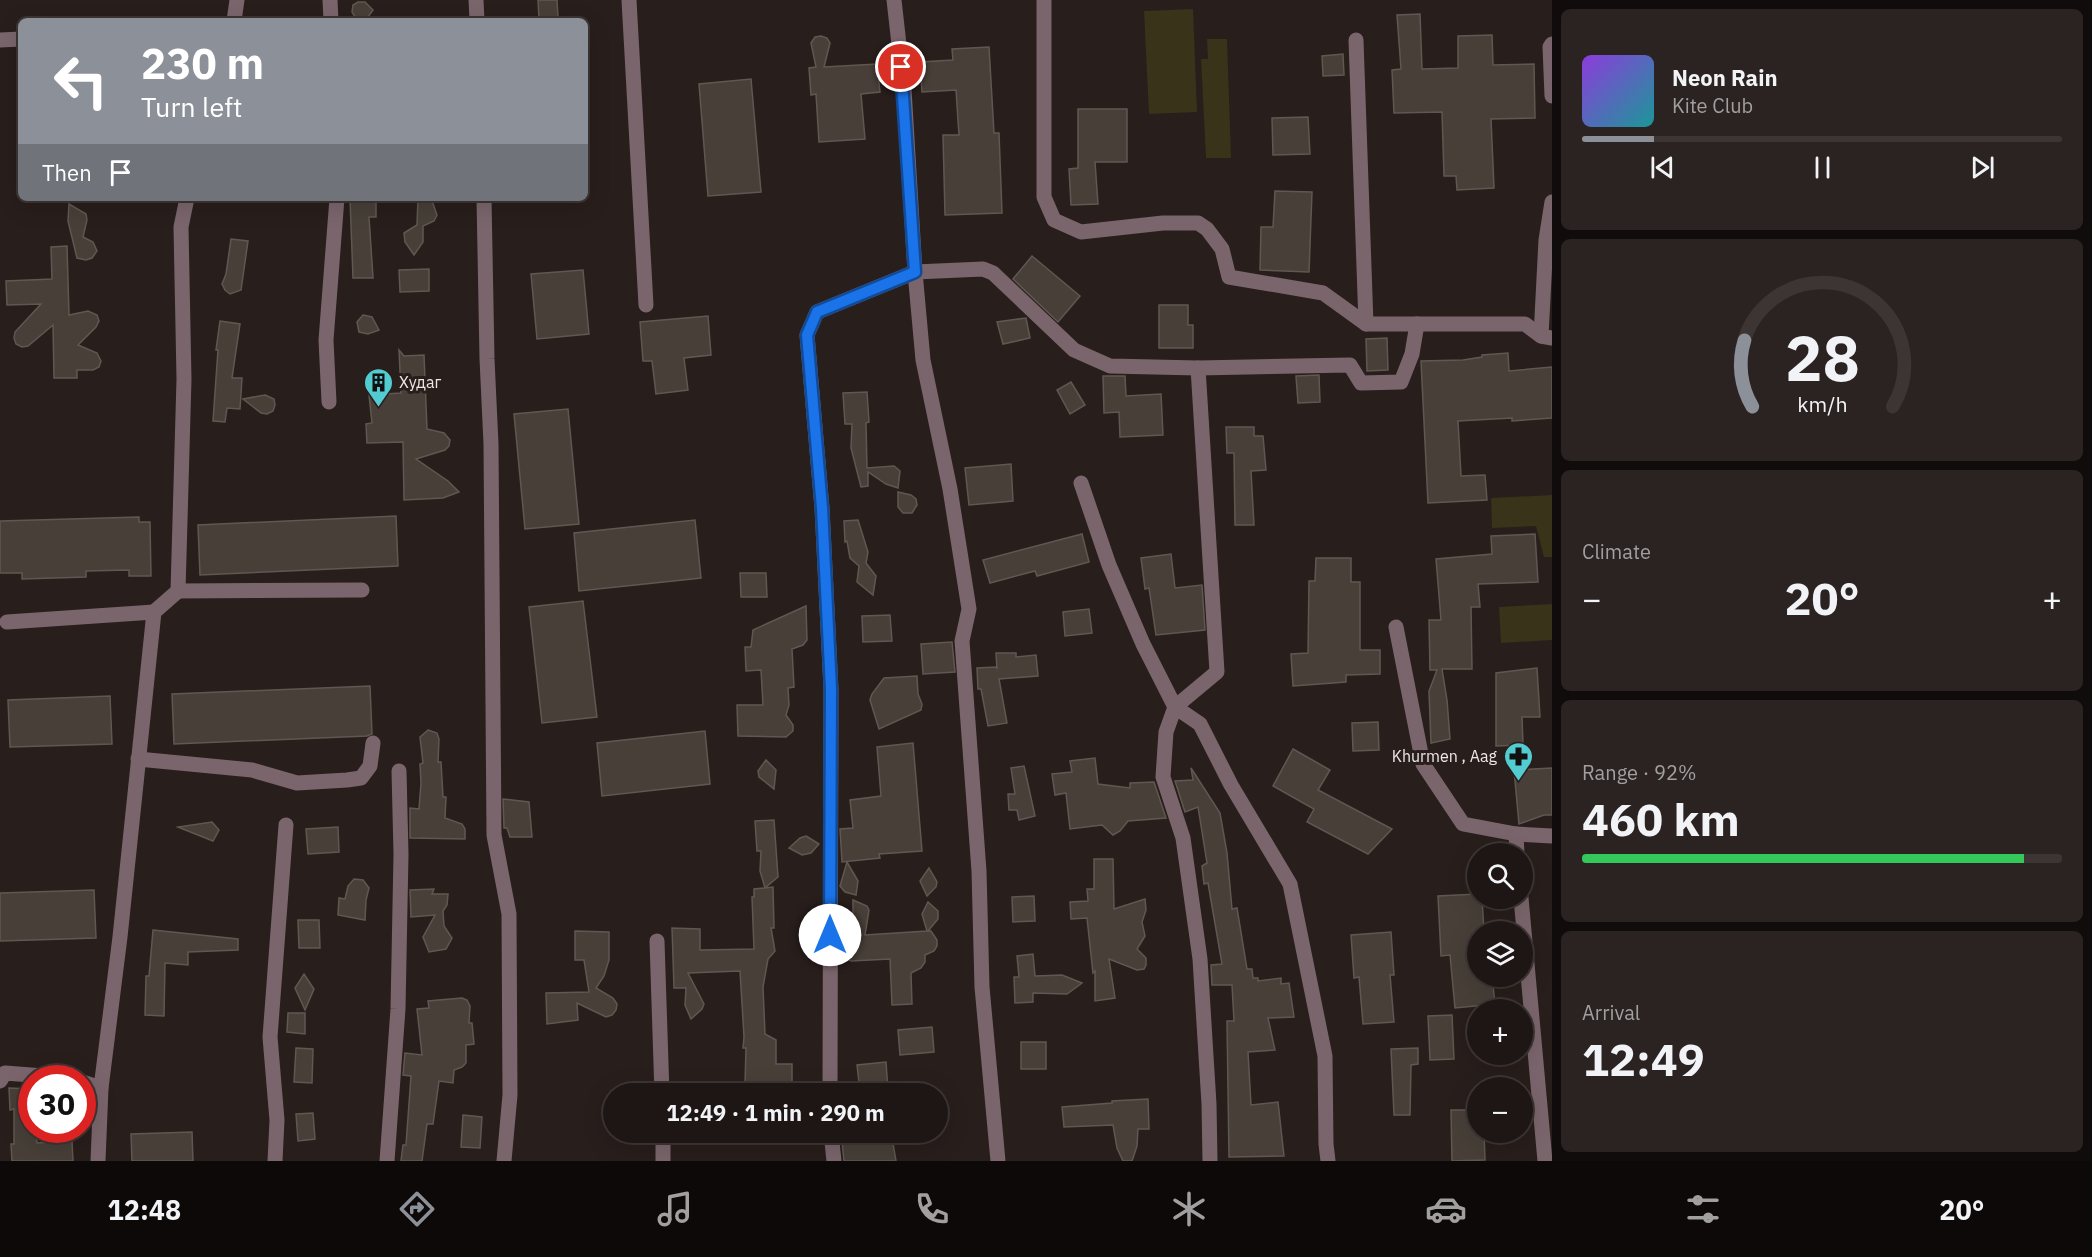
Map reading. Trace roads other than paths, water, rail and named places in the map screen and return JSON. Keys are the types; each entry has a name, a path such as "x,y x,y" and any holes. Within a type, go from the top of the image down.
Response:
{"street":[{"path":"234,18 237,0"},
{"path":"330,0 331,18"},
{"path":"476,0 477,18"},
{"path":"629,0 646,305"},
{"path":"894,0 904,89 915,272 923,360 950,489 969,609 962,641 979,871 982,987 998,1161"},
{"path":"1044,0 1044,197 1054,220 1081,232 1198,223 1207,229 1222,249 1229,277 1323,293 1366,324 1524,324 1547,337"},
{"path":"0,40 18,39"},
{"path":"1356,40 1366,324"},
{"path":"1552,44 1550,47 1552,96"},
{"path":"178,591 184,379 181,227 186,201"},
{"path":"328,402 326,340 337,201"},
{"path":"484,201 491,444 494,835 509,914 510,1095 504,1161"},
{"path":"1547,337 1545,240 1552,202"},
{"path":"830,1083 831,689 822,508 807,335 817,312 915,272 983,268 993,273 1074,350 1110,366 1198,368 1350,365 1361,383 1401,382 1412,354 1417,324"},
{"path":"1198,368 1217,672 1175,707 1166,732 1163,777 1183,838 1200,959 1209,1104 1210,1161"},
{"path":"1081,483 1109,565 1143,644 1175,707 1200,724 1231,785 1290,884 1325,1056 1328,1161"},
{"path":"7,622 154,612 178,591 362,590"},
{"path":"98,1161 101,1088 154,612"},
{"path":"1396,627 1423,764 1463,824 1516,834 1552,836"},
{"path":"138,759 252,770 297,783 347,780 361,778 370,766 373,743"},
{"path":"387,1161 399,1009 401,854 399,771"},
{"path":"275,1161 277,1120 270,1037 286,825"},
{"path":"1516,834 1516,843"},
{"path":"1522,909 1545,1161"},
{"path":"657,941 662,1083"},
{"path":"0,1081 5,1073 18,1074"},
{"path":"96,1086 101,1088"},
{"path":"663,1143 663,1161"},
{"path":"832,1143 834,1161"}],"place":[{"name":"Худаг","path":"378,408"},
{"name":"Khurmen , Aag","path":"1518,782"}]}
